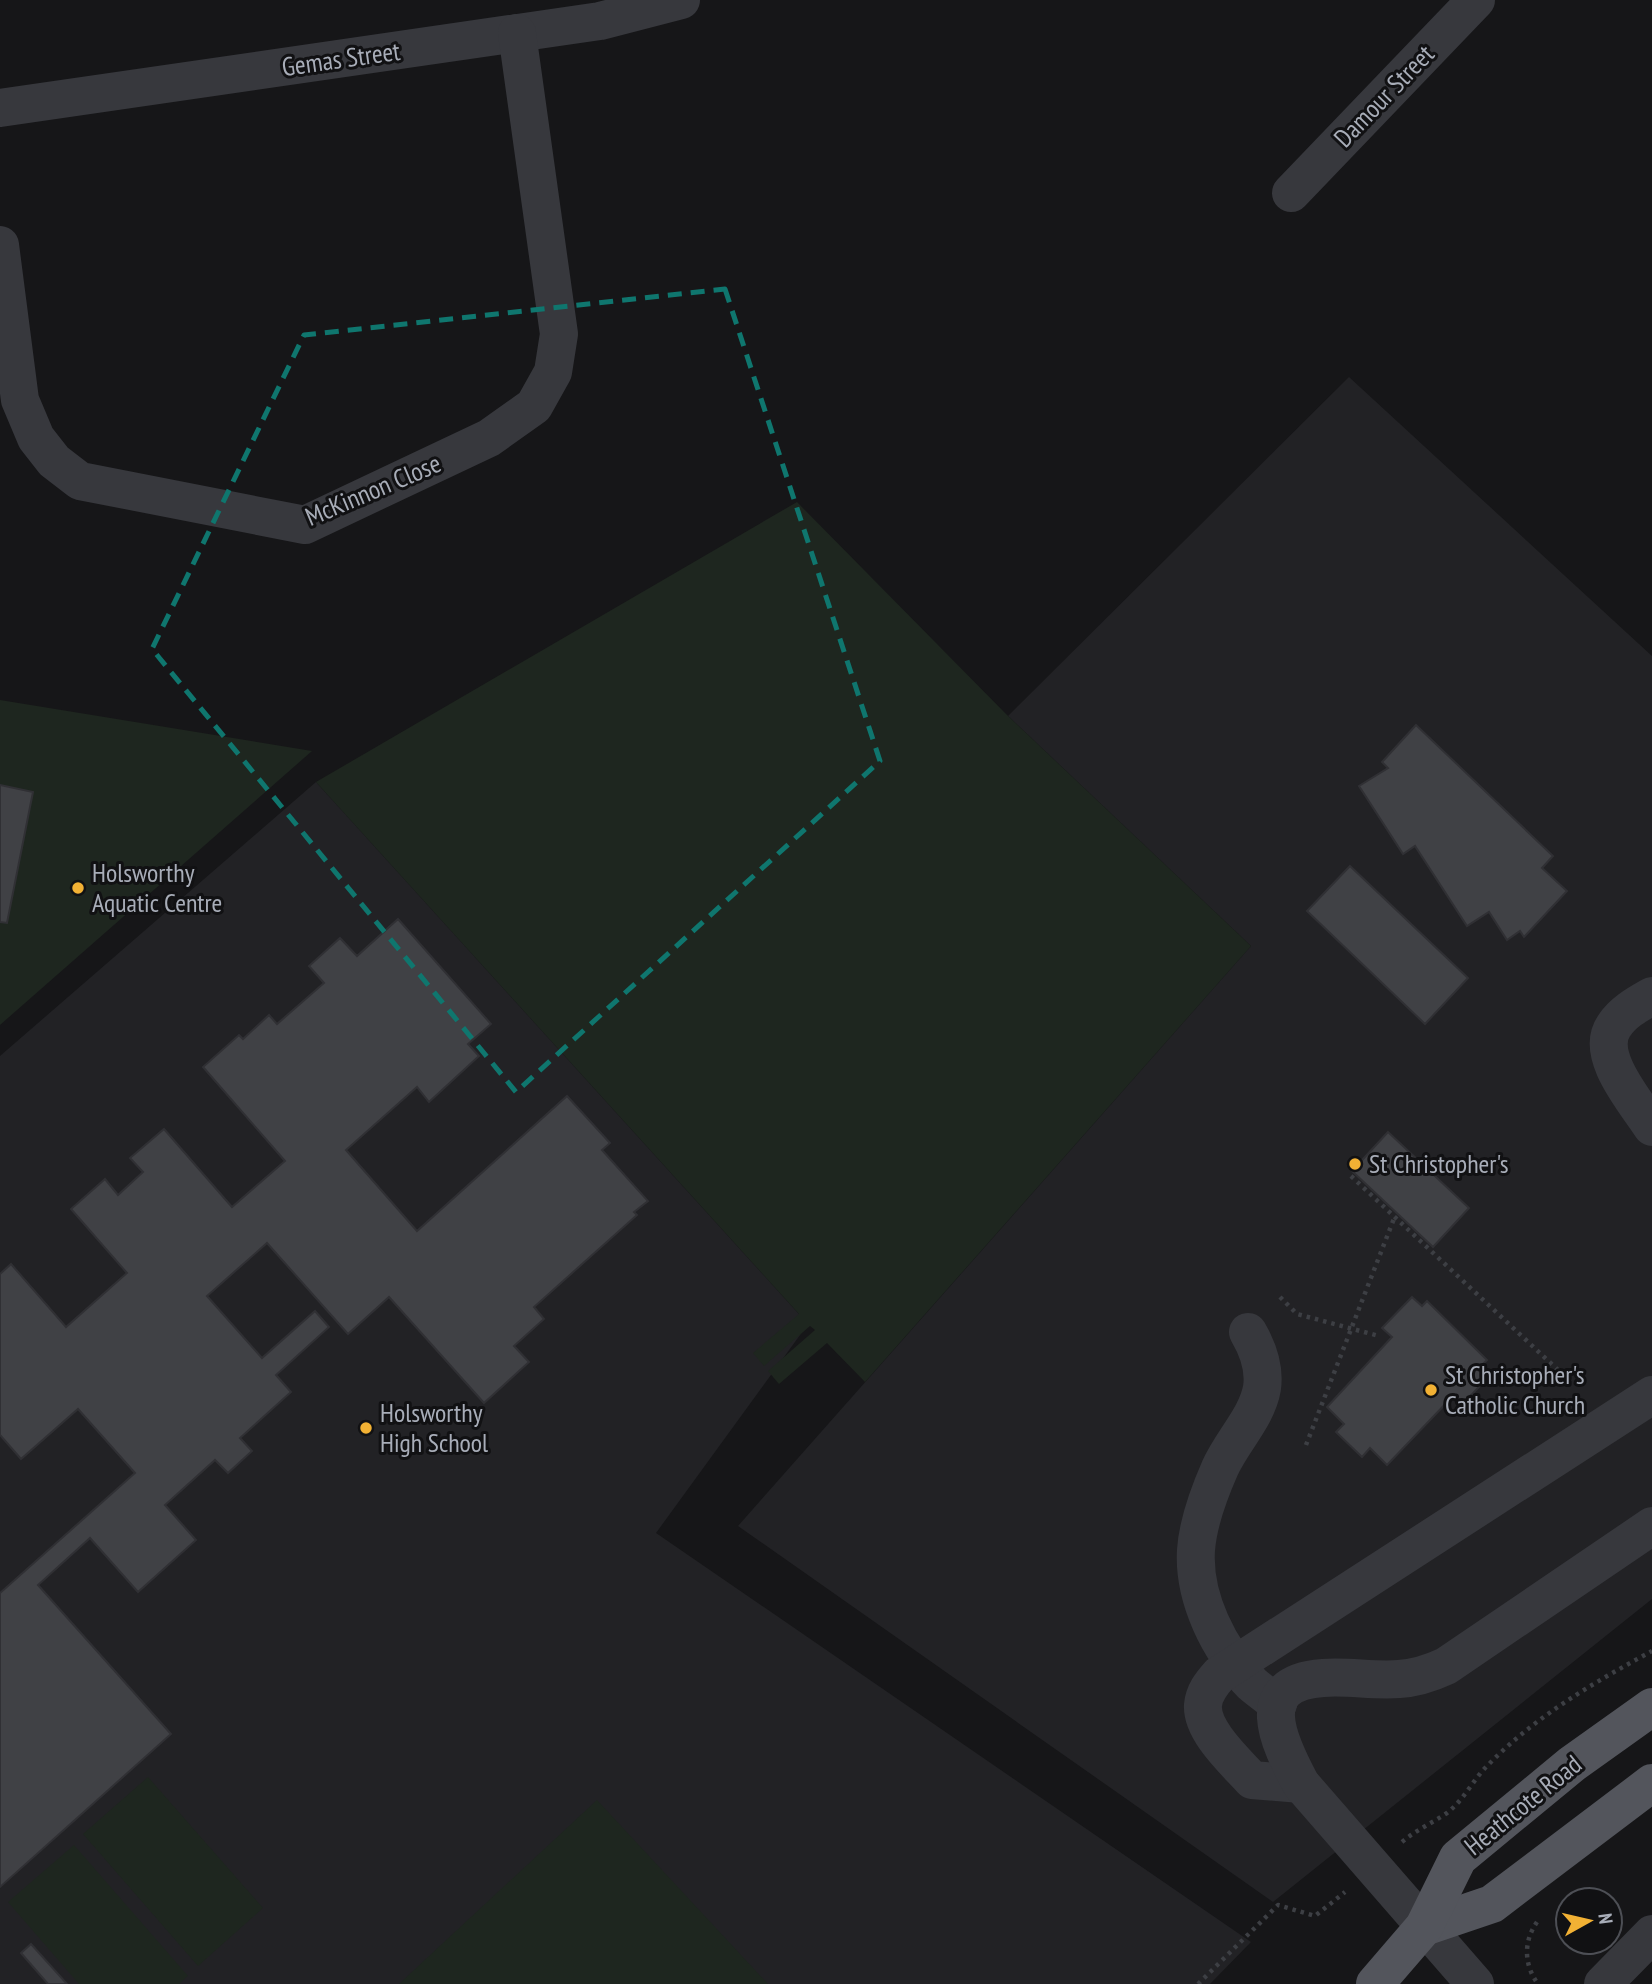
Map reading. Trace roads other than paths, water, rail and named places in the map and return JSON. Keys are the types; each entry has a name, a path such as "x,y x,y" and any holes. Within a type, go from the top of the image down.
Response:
{"main road":[{"name":"Heathcote Road","path":"1375,1984 1424,1927 1458,1857 1573,1764 1652,1707"},
{"path":"1424,1927 1492,1904 1652,1783"}],"street":[{"name":"Gemas Street","path":"0,108 600,21 681,0"},
{"name":"Damour Street","path":"1291,193 1476,0"},
{"name":"McKinnon Close","path":"0,245 20,400 36,438 54,461 80,481 305,525 489,438 534,406 552,372 559,334 517,33"},
{"path":"1652,996 1622,1017 1610,1033 1607,1043 1611,1061 1652,1127"},
{"path":"1248,1332 1261,1362 1260,1395 1220,1468 1202,1518 1196,1549 1198,1579 1206,1611 1216,1633 1253,1684 1278,1704"},
{"path":"1301,1784 1252,1780 1219,1742 1206,1724 1202,1706 1207,1690 1219,1675 1652,1395"},
{"path":"1475,1984 1301,1784 1277,1734 1275,1718 1278,1704 1285,1691 1295,1683 1310,1679 1398,1679 1423,1675 1446,1666 1652,1526"},
{"path":"1604,1984 1652,1934"}],"place":[{"name":"Holsworthy Aquatic Centre","path":"78,888"},
{"name":"St Christopher's","path":"1355,1164"},
{"name":"St Christopher's Catholic Church","path":"1431,1390"},
{"name":"Holsworthy High School","path":"366,1428"}]}
